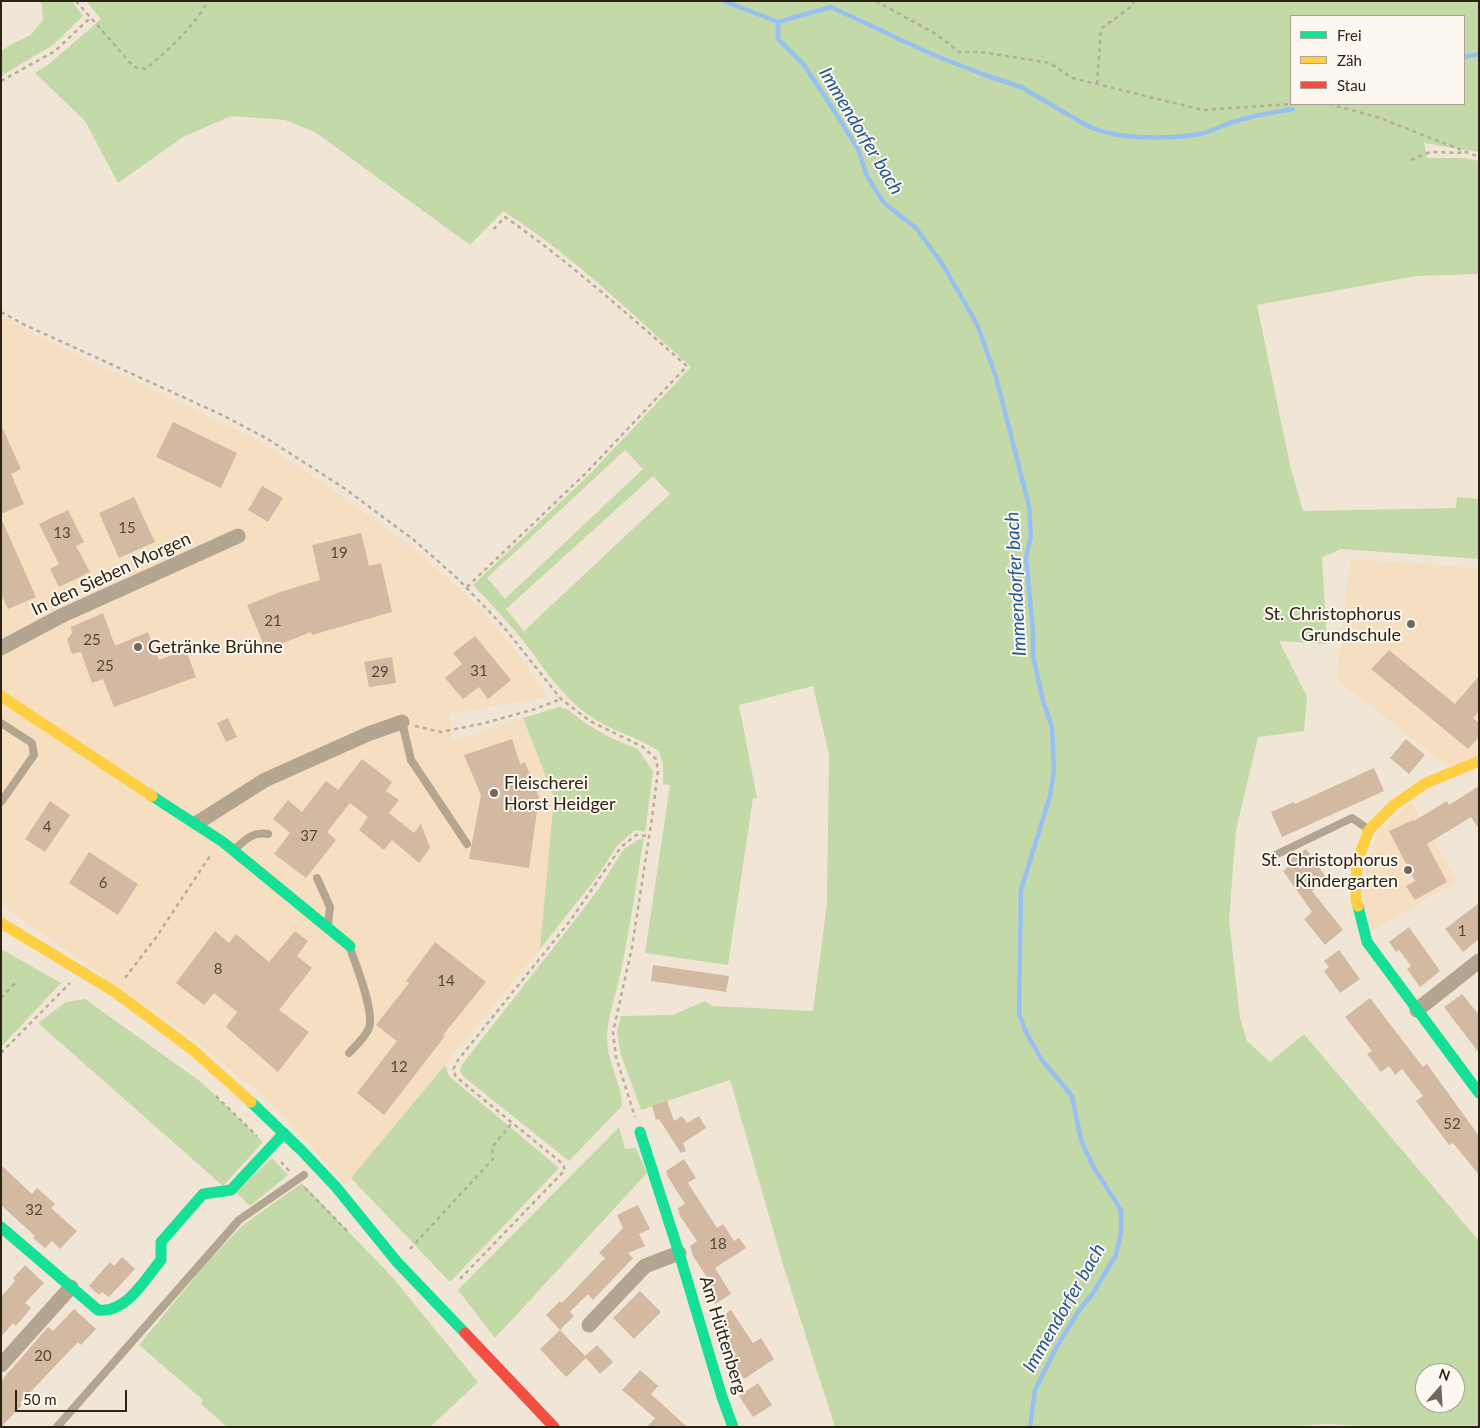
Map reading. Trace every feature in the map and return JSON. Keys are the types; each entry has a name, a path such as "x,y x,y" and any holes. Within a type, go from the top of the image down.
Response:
{"street":[{"name":"In den Sieben Morgen","path":"1,648 61,616 238,536"},
{"path":"1,696 197,823 233,850 350,946"},
{"path":"197,823 265,780 368,734 402,722"},
{"path":"1479,761 1426,783 1394,805 1369,830 1357,862 1356,900 1367,942 1479,1093"},
{"path":"1,923 114,991 179,1039 284,1134 329,1180 398,1262 554,1427"},
{"path":"1,934 100,997"},
{"path":"1417,1010 1479,961"},
{"path":"133,1020 202,1071 241,1108"},
{"name":"Am Hüttenberg","path":"640,1132 732,1427"},
{"path":"263,1133 274,1148"},
{"path":"1,1227 98,1310 106,1311 117,1308 124,1304 161,1260 161,1242 203,1194 231,1190 274,1148 284,1134"},
{"path":"300,1174 315,1186"},
{"path":"335,1204 374,1244 398,1262"},
{"path":"589,1325 645,1266 679,1254"},
{"path":"1,1365 71,1287"}],"lane":[{"path":"402,722 411,760 467,844"},
{"path":"1,723 32,742 34,755 1,802"},
{"path":"1267,858 1352,818 1369,830"},
{"path":"233,850 249,836 261,833 268,834"},
{"path":"317,878 330,907 328,928"},
{"path":"349,1053 366,1034 371,1016 350,946"},
{"path":"57,1427 239,1220 300,1174"}],"path":[{"path":"76,1 134,66 146,68 181,38 199,16 208,1"},
{"path":"876,1 936,34 959,52 981,52 1050,63 1072,78 1203,110 1290,104"},
{"path":"1097,84 1101,29 1132,6 1134,1"},
{"path":"1,81 55,51 90,18"},
{"path":"1333,105 1380,118 1479,157"},
{"path":"1411,160 1430,152 1468,153"},
{"path":"467,588 586,473 687,366 596,287 505,217 492,231"},
{"path":"1,312 25,325 220,414 266,438 344,488 414,540 467,588 503,626 560,699 590,721 643,747 656,760 658,771 632,947 613,1032 616,1056 640,1132"},
{"path":"402,722 441,732 535,709 560,699"},
{"path":"460,1279 565,1170 563,1164 456,1077 453,1070 458,1060 570,921 621,847 636,835 649,836"},
{"path":"114,991 157,936 215,849 223,842"},
{"path":"1,1053 74,979"},
{"path":"1,998 16,982"},
{"path":"214,1094 300,1174 352,1236"},
{"path":"398,1262 492,1159 492,1147 512,1123"}],"shaded area":[{"path":"1,317 249,435 312,475 409,545 456,586 485,614 516,651 548,697 450,714 453,741 523,718 554,796 540,949 345,1185 272,1103 187,1034 1,905"},
{"name":"St. Christophorus Grundschule","path":"1350,559 1479,568 1479,754 1449,767 1337,680"},
{"name":"St. Christophorus Kindergarten","path":"1411,802 1457,881 1372,931 1363,898 1366,862 1379,831"}],"green space":[{"path":"41,1 72,1 83,16 53,45 1,76 1,51 31,35 43,20"},
{"path":"86,1 1479,1 1479,152 1424,143 1427,158 1465,158 1479,161 1479,274 1416,276 1257,305 1290,465 1303,511 1456,508 1457,497 1479,499 1479,559 1341,549 1322,557 1327,644 1279,641 1307,697 1304,731 1258,737 1236,830 1229,920 1240,1018 1247,1041 1270,1062 1304,1034 1479,1241 1479,1427 1380,1427 1327,1424 1278,1427 835,1427 784,1268 730,1080 641,1110 620,1052 617,1031 621,1016 673,1015 705,1001 713,1006 813,1011 827,904 829,755 813,686 739,705 757,798 753,798 728,965 645,953 670,785 663,784 663,764 659,751 604,725 578,707 553,681 512,627 473,585 589,475 691,367 577,265 503,211 470,245 315,132 285,120 231,116 183,137 118,183 85,121 35,73 49,64 101,19","holes":["625,450 643,469 505,599 487,578","653,476 670,494 524,631 506,609"]},
{"path":"559,707 567,709 585,723 609,737 638,749 653,772 645,832 635,830 617,846 596,878 540,949 554,797 523,718"},
{"path":"644,838 627,941 607,1031 609,1056 620,1089 622,1106 569,1161 464,1077 460,1071 461,1066 600,887 623,850 637,840"},
{"path":"1,949 61,983 1,1047"},
{"path":"85,999 201,1082 263,1142 223,1186 38,1023 66,1002"},
{"path":"445,1065 449,1076 559,1168 450,1282 351,1178"},
{"path":"619,1127 625,1149 636,1148 647,1173 495,1338 458,1290"},
{"path":"272,1158 288,1175 250,1206 236,1192"},
{"path":"302,1183 393,1278 478,1382 430,1427 227,1427 201,1404 203,1400 139,1345 209,1260 243,1225"}],"building":[{"path":"173,422 237,453 221,488 156,457"},
{"path":"1,425 21,469 11,474 24,504 1,514"},
{"path":"262,486 283,498 268,522 248,510"},
{"path":"134,497 155,542 119,558 99,513"},
{"path":"68,510 84,542 76,546 90,572 59,587 50,569 59,564 39,524"},
{"path":"1,518 36,597 8,609 1,594"},
{"path":"361,533 369,566 381,563 392,612 312,635 311,632 266,650 247,605 280,592 320,580 312,545"},
{"path":"103,613 115,646 148,632 159,660 186,650 196,677 114,707 103,679 92,683 81,652 72,654 67,640 72,633 71,627"},
{"path":"475,636 511,680 488,699 479,687 463,699 445,678 462,664 453,653"},
{"path":"1389,650 1455,704 1479,676 1479,711 1473,718 1479,723 1479,737 1468,749 1371,669"},
{"path":"392,657 396,683 369,687 364,662"},
{"path":"228,718 237,737 226,742 217,723"},
{"path":"512,739 520,764 525,762 539,797 529,868 469,859 481,795 464,755"},
{"path":"1406,739 1425,755 1409,774 1390,758"},
{"path":"362,759 392,782 386,791 399,800 389,813 414,833 421,824 430,848 419,863 392,840 384,850 359,830 368,817 350,803 327,832 336,840 306,878 274,854 290,833 273,819 288,800 302,812 326,781 338,790"},
{"path":"1374,768 1384,791 1282,837 1271,812 1294,802 1295,804"},
{"path":"1479,786 1479,829 1471,817 1427,844 1447,882 1415,900 1406,886 1415,881 1389,831 1414,821 1447,801 1449,805"},
{"path":"50,801 70,815 45,852 25,839"},
{"path":"1306,849 1328,880 1312,891 1343,930 1325,945 1304,919 1312,912 1283,871 1289,866 1286,862"},
{"path":"89,852 138,884 118,915 69,883"},
{"path":"1479,903 1479,939 1463,952 1445,929"},
{"path":"1409,927 1440,971 1420,987 1407,969 1411,966 1399,950 1396,952 1389,942"},
{"path":"215,931 229,943 236,934 269,962 295,931 308,941 297,956 312,968 279,1010 309,1032 278,1072 226,1027 237,1012 214,993 204,1005 176,983"},
{"path":"435,942 486,982 443,1035 445,1036 384,1115 357,1093 397,1041 376,1025 409,983 406,981"},
{"path":"1339,950 1360,979 1340,993 1324,971 1329,967 1324,961"},
{"path":"653,965 729,976 726,992 651,981"},
{"path":"1462,994 1479,1015 1479,1053 1444,1007"},
{"path":"1370,998 1423,1067 1427,1064 1479,1136 1479,1175 1453,1143 1449,1145 1416,1101 1423,1096 1402,1069 1395,1075 1389,1066 1381,1072 1367,1054 1372,1051 1345,1017"},
{"path":"667,1101 674,1121 682,1116 687,1123 699,1116 706,1128 683,1143 686,1151 681,1153 659,1119 656,1120 652,1106"},
{"path":"684,1159 696,1178 688,1183 717,1228 723,1224 734,1241 739,1238 746,1248 715,1268 731,1294 715,1304 704,1287 710,1282 693,1256 690,1246 697,1241 680,1216 678,1208 685,1204 666,1171"},
{"path":"1,1165 32,1194 37,1188 55,1204 51,1208 77,1231 60,1249 52,1241 45,1248 33,1238 35,1236 1,1205"},
{"path":"638,1205 650,1229 639,1234 645,1246 628,1253 633,1258 593,1300 588,1294 570,1312 574,1316 560,1330 546,1315 560,1301 562,1303 605,1258 599,1253 623,1228 617,1215"},
{"path":"122,1257 135,1269 109,1297 102,1292 99,1295 89,1286 110,1262 114,1266"},
{"path":"25,1265 44,1283 25,1303 31,1308 16,1326 13,1323 1,1337 1,1297 15,1281 13,1278"},
{"path":"640,1291 661,1312 634,1339 613,1318"},
{"path":"74,1309 96,1329 81,1345 78,1342 20,1403 22,1405 1,1427 1,1381 48,1327 53,1331"},
{"path":"731,1310 753,1343 761,1338 774,1359 744,1379 730,1358 736,1354 714,1321"},
{"path":"560,1330 585,1356 597,1345 613,1362 600,1374 586,1358 566,1377 540,1349"},
{"path":"640,1370 658,1386 651,1394 687,1427 647,1427 655,1418 622,1390"},
{"path":"758,1383 772,1405 753,1417 739,1396"}],"waterway":[{"name":"Immendorfer bach","path":"724,1 778,22 778,39 804,65 826,98 858,149 867,176 884,203 916,228 943,265 977,324 996,377 1029,506 1031,536 1026,558 1033,632 1033,656 1043,701 1052,727 1054,771 1050,796 1021,890 1019,1014 1026,1032 1042,1060 1072,1096 1081,1140 1094,1168 1121,1210 1121,1233 1116,1255 1056,1348 1035,1390 1030,1427"},
{"path":"778,22 831,7 929,53 1021,87 1086,125 1112,134 1160,138 1191,135 1208,132 1250,117 1293,109"},
{"path":"1465,57 1479,54"}],"traffic: fast":[{"path":"152,796 223,842 350,946"},
{"path":"1358,906 1367,942 1479,1093"},
{"path":"251,1102 336,1187 397,1262 465,1333"},
{"path":"640,1132 733,1427"},
{"path":"1,1227 98,1310 108,1310 117,1307 134,1294 161,1260 161,1242 203,1194 231,1190 284,1133"}],"traffic: slow":[{"path":"1,696 152,796"},
{"path":"1358,906 1356,900 1357,862 1369,830 1394,805 1426,783 1479,761"},
{"path":"1,923 115,992 193,1050 251,1102"}],"traffic: jam":[{"path":"465,1333 554,1427"}],"place":[{"name":"St. Christophorus Grundschule","path":"1411,624"},
{"name":"Getränke Brühne","path":"138,647"},
{"name":"Fleischerei Horst Heidger","path":"494,793"},
{"name":"St. Christophorus Kindergarten","path":"1408,870"}]}
